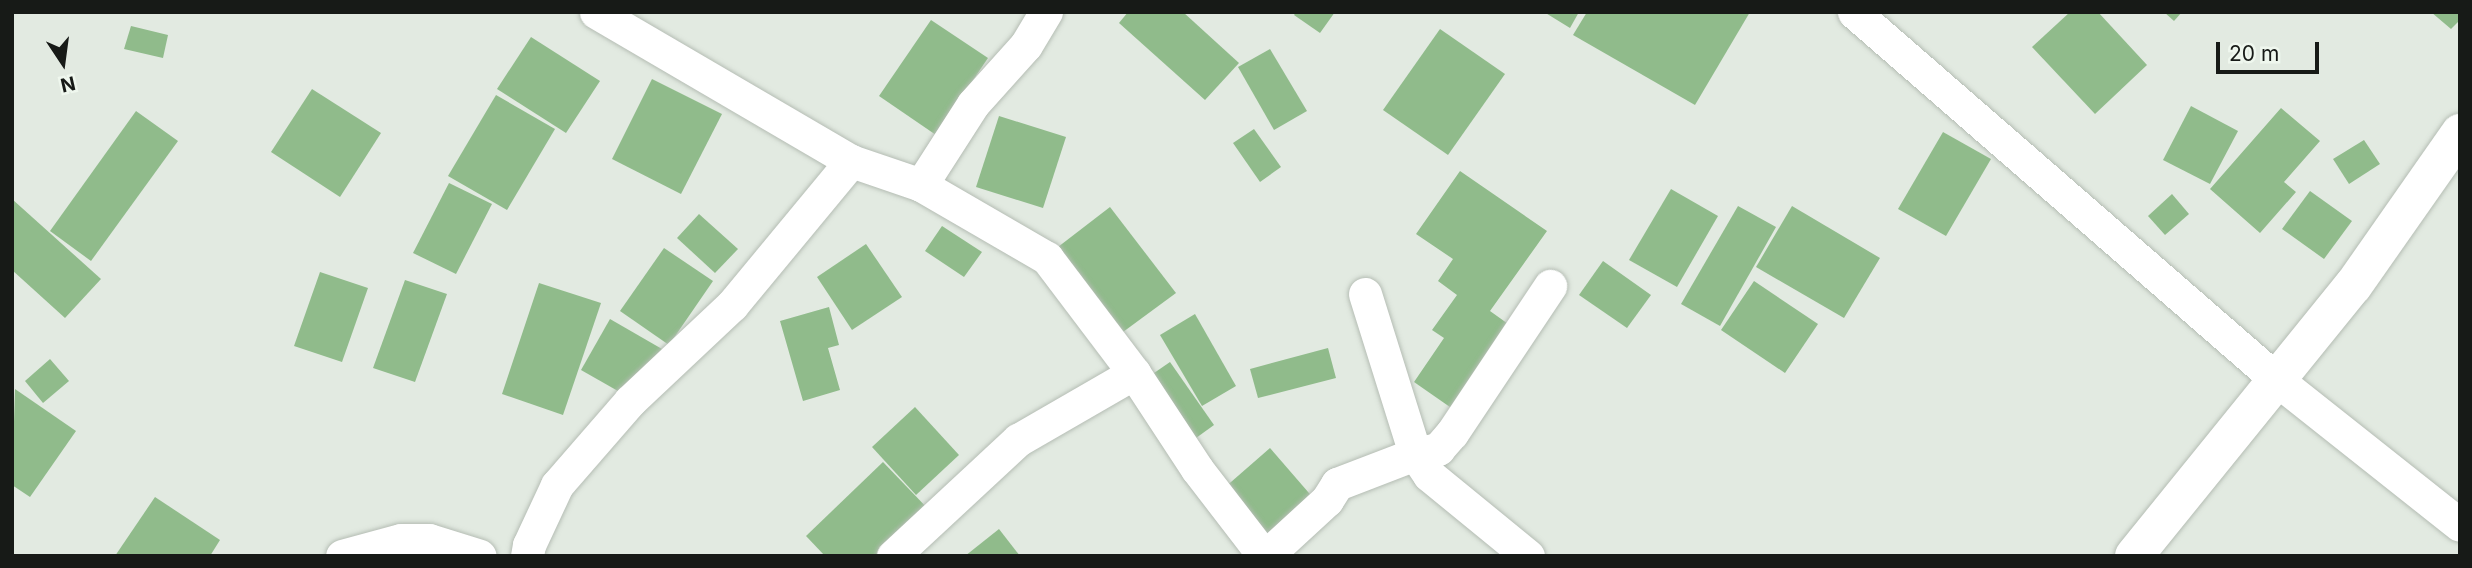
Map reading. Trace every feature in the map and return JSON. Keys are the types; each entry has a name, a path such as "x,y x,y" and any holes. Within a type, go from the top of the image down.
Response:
{"street":[{"path":"596,12 851,161 921,185 1047,258 1134,373 1197,469 1265,556 1327,500 1337,484 1415,454 1438,449 1452,433 1550,286"},
{"path":"921,185 973,104 1026,45 1046,12"},
{"path":"1854,12 2277,380 2460,525"},
{"path":"2134,556 2353,286 2460,133"},
{"path":"527,556 529,545 557,485 631,401 732,305 851,161"},
{"path":"1365,294 1415,454 1429,475 1528,556"},
{"path":"892,556 1018,440 1134,373"},
{"path":"342,556 401,540 429,540 480,556"}],"building":[{"path":"1128,12 1183,12 1239,63 1205,100 1119,23"},
{"path":"1296,12 1335,12 1320,33 1294,15"},
{"path":"1544,12 1579,12 1570,28"},
{"path":"1587,12 1750,12 1695,105 1573,35"},
{"path":"2070,12 2098,12 2147,65 2095,114 2032,47"},
{"path":"2164,12 2182,12 2174,21"},
{"path":"2431,12 2460,12 2460,20 2451,29"},
{"path":"931,20 988,58 936,135 879,96"},
{"path":"131,26 168,35 163,58 124,49"},
{"path":"1440,29 1505,74 1448,155 1383,110"},
{"path":"531,37 600,81 566,133 497,89"},
{"path":"1270,49 1307,111 1274,130 1238,67"},
{"path":"652,79 722,114 681,194 612,159"},
{"path":"312,89 381,133 340,197 271,152"},
{"path":"496,95 555,129 507,210 448,176"},
{"path":"2191,106 2238,131 2210,184 2163,160"},
{"path":"2281,108 2320,141 2284,182 2296,192 2260,233 2210,189"},
{"path":"136,111 178,141 91,261 50,231"},
{"path":"999,116 1066,137 1043,208 976,187"},
{"path":"1254,129 1281,167 1260,182 1233,143"},
{"path":"1943,132 1991,159 1946,236 1898,209"},
{"path":"2364,140 2380,164 2349,184 2333,159"},
{"path":"1460,171 1547,231 1490,311 1518,331 1460,414 1414,382 1444,338 1432,330 1457,295 1438,281 1453,259 1416,234"},
{"path":"449,183 492,204 456,274 413,253"},
{"path":"1671,189 1718,216 1677,287 1629,260"},
{"path":"2310,191 2352,221 2324,259 2282,229"},
{"path":"2172,194 2189,214 2165,235 2148,216"},
{"path":"12,199 101,279 65,318 12,270"},
{"path":"1738,206 1776,227 1720,326 1681,304"},
{"path":"1792,206 1880,258 1844,318 1756,267"},
{"path":"1110,207 1176,293 1123,332 1058,247"},
{"path":"699,214 738,249 715,273 677,238"},
{"path":"942,226 982,252 964,277 925,251"},
{"path":"866,244 902,297 852,330 817,277"},
{"path":"664,248 713,281 669,345 620,311"},
{"path":"1603,261 1651,295 1627,328 1579,295"},
{"path":"320,272 368,288 342,362 294,346"},
{"path":"405,280 447,294 415,382 373,368"},
{"path":"1754,281 1818,324 1785,373 1721,330"},
{"path":"539,283 601,303 563,415 502,394"},
{"path":"829,307 839,345 828,348 840,390 803,401 780,321"},
{"path":"1195,314 1236,386 1202,406 1160,335"},
{"path":"610,319 662,349 632,399 581,370"},
{"path":"1328,348 1336,378 1258,398 1250,369"},
{"path":"50,359 69,381 43,403 25,381"},
{"path":"1170,362 1214,425 1185,446 1141,382"},
{"path":"15,389 76,431 30,497 12,485"},
{"path":"915,407 959,455 916,495 872,447"},
{"path":"1270,448 1315,500 1267,541 1223,489"},
{"path":"883,462 931,512 885,556 825,556 806,536"},
{"path":"155,497 220,540 210,556 115,556"},
{"path":"999,529 1020,556 965,556"}]}
